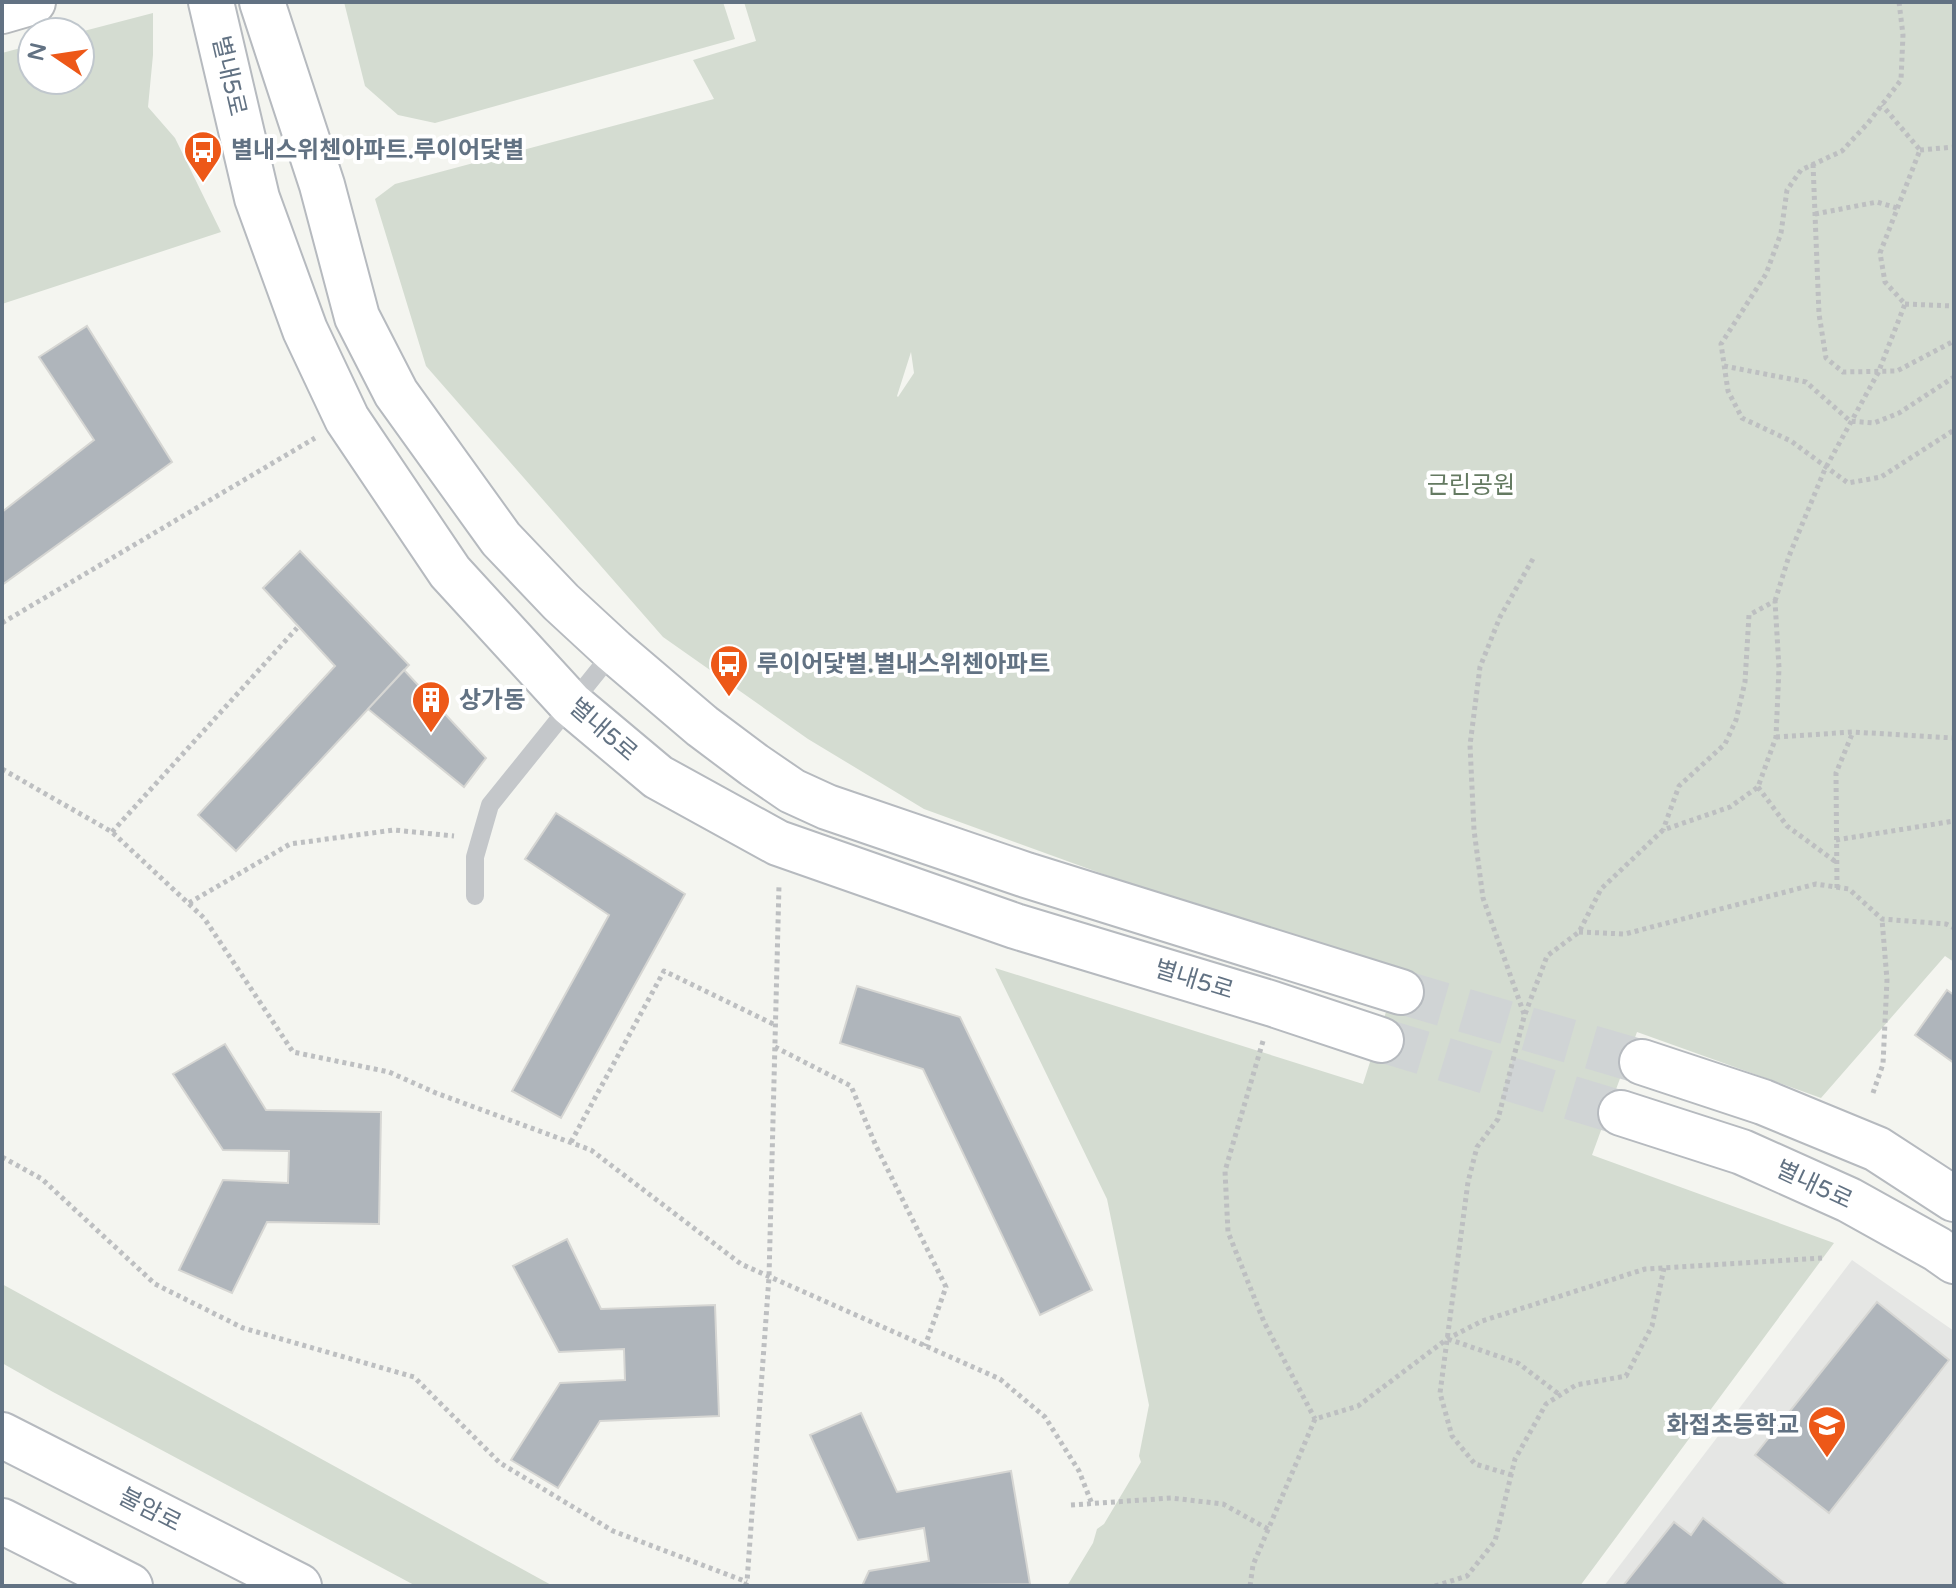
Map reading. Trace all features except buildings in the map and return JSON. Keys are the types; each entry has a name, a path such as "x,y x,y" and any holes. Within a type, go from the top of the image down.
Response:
{"main road":[{"path":"2,11 33,2"},
{"name":"별내5로","path":"211,2 257,198 305,330 347,419 450,572 571,704 658,777 778,843 1015,926 1381,1040"},
{"name":"별내5로","path":"262,2 322,185 357,317 396,393 501,539 561,602 614,651 702,726 754,765 792,791 827,807 1055,885 1401,992"},
{"path":"1642,1062 1763,1102 1877,1149 1954,1199"},
{"name":"별내5로","path":"1621,1113 1742,1152 1849,1200 1954,1261"},
{"name":"불암로","path":"2,1435 299,1586"},
{"path":"2,1521 130,1586"}],"lane":[{"path":"475,896 475,857 490,805 614,651"}],"path":[{"path":"1899,2 1903,35 1901,80 1842,151 1801,170 1787,190 1781,233 1766,274 1721,344 1728,391 1742,418 1791,441 1848,483 1881,477 1954,430"},
{"path":"1882,105 1920,150"},
{"path":"1920,150 1954,147"},
{"path":"1920,150 1880,253 1885,282 1905,304 1954,306"},
{"path":"1813,164 1819,314 1826,358 1843,372 1897,371 1954,341"},
{"path":"1815,214 1877,202 1897,208"},
{"path":"1512,1475 1475,1464 1452,1436 1440,1393 1468,1182 1477,1147 1498,1119 1524,1017 1547,956 1579,932 1601,889 1663,830 1730,807 1758,787 1776,737 1779,668 1775,601 1789,556 1825,469 1878,373 1905,304"},
{"path":"1724,366 1806,382 1850,421 1874,423 1899,413 1954,377"},
{"path":"2,623 347,419"},
{"path":"1524,1017 1483,898 1474,830 1470,745 1480,667 1500,617 1534,557"},
{"path":"1663,830 1679,786 1725,744 1736,720 1745,682 1749,615 1775,601"},
{"path":"112,832 297,628"},
{"path":"1776,737 1853,732 1954,738"},
{"path":"1837,888 1836,773 1853,732"},
{"path":"2,769 112,832 189,903 204,918 293,1052 389,1072 436,1093 591,1150 741,1264 1000,1379 1045,1417 1079,1471 1092,1504"},
{"path":"1758,787 1787,826 1836,862"},
{"path":"1836,840 1954,821"},
{"path":"189,903 290,844 394,830 441,833 479,842"},
{"path":"2,1157 42,1179 155,1284 243,1328 414,1377 500,1463 613,1531 746,1584 769,1277 778,843"},
{"path":"1579,932 1625,934 1816,884 1849,889 1882,919 1946,924 1954,928"},
{"path":"1873,1093 1883,1064 1887,980 1882,919"},
{"path":"571,1142 664,971 775,1025"},
{"path":"1273,1004 1225,1171 1228,1232 1264,1322 1315,1419"},
{"path":"775,1047 851,1086 876,1146 946,1287 925,1346"},
{"path":"1315,1419 1358,1406 1447,1339 1482,1321 1645,1269 1822,1258"},
{"path":"1435,1586 1467,1576 1495,1541 1515,1459 1546,1404 1576,1385 1626,1376 1652,1326 1664,1268"},
{"path":"1447,1339 1518,1363 1560,1395"},
{"path":"1250,1586 1253,1565 1315,1419"},
{"path":"1071,1505 1171,1498 1223,1504 1268,1529"}],"shaded area":[{"name":"화접초등학교","path":"1852,1260 1954,1331 1954,1586 1604,1586"}],"green space":[{"path":"344,2 723,2 735,39 435,123 398,115 365,86"},
{"name":"근린공원","path":"744,2 1954,2 1954,962 1945,956 1821,1098 1637,1032 1592,1155 1834,1243 1580,1586 1067,1586 1093,1543 1097,1529 1104,1524 1141,1462 1139,1456 1149,1405 1107,1199 995,968 1363,1084 1400,968 1136,886 924,809 808,739 663,637 426,366 375,199 395,184 714,99 693,60 756,41","holes":["911,352 914,373 898,397"]},
{"path":"153,13 148,107 175,138 221,232 2,304 2,53 16,49 16,96 96,96 96,28"},
{"path":"2,1284 553,1586 416,1586 53,1392 2,1363"}],"tunnel":[{"path":"1401,992 1642,1062"},
{"path":"1381,1040 1621,1113"}],"place":[{"name":"별내스위첸아파트.루이어닻별","path":"203,184"},
{"name":"루이어닻별.별내스위첸아파트","path":"729,698"},
{"name":"상가동","path":"431,734"},
{"name":"화접초등학교","path":"1827,1459"}]}
